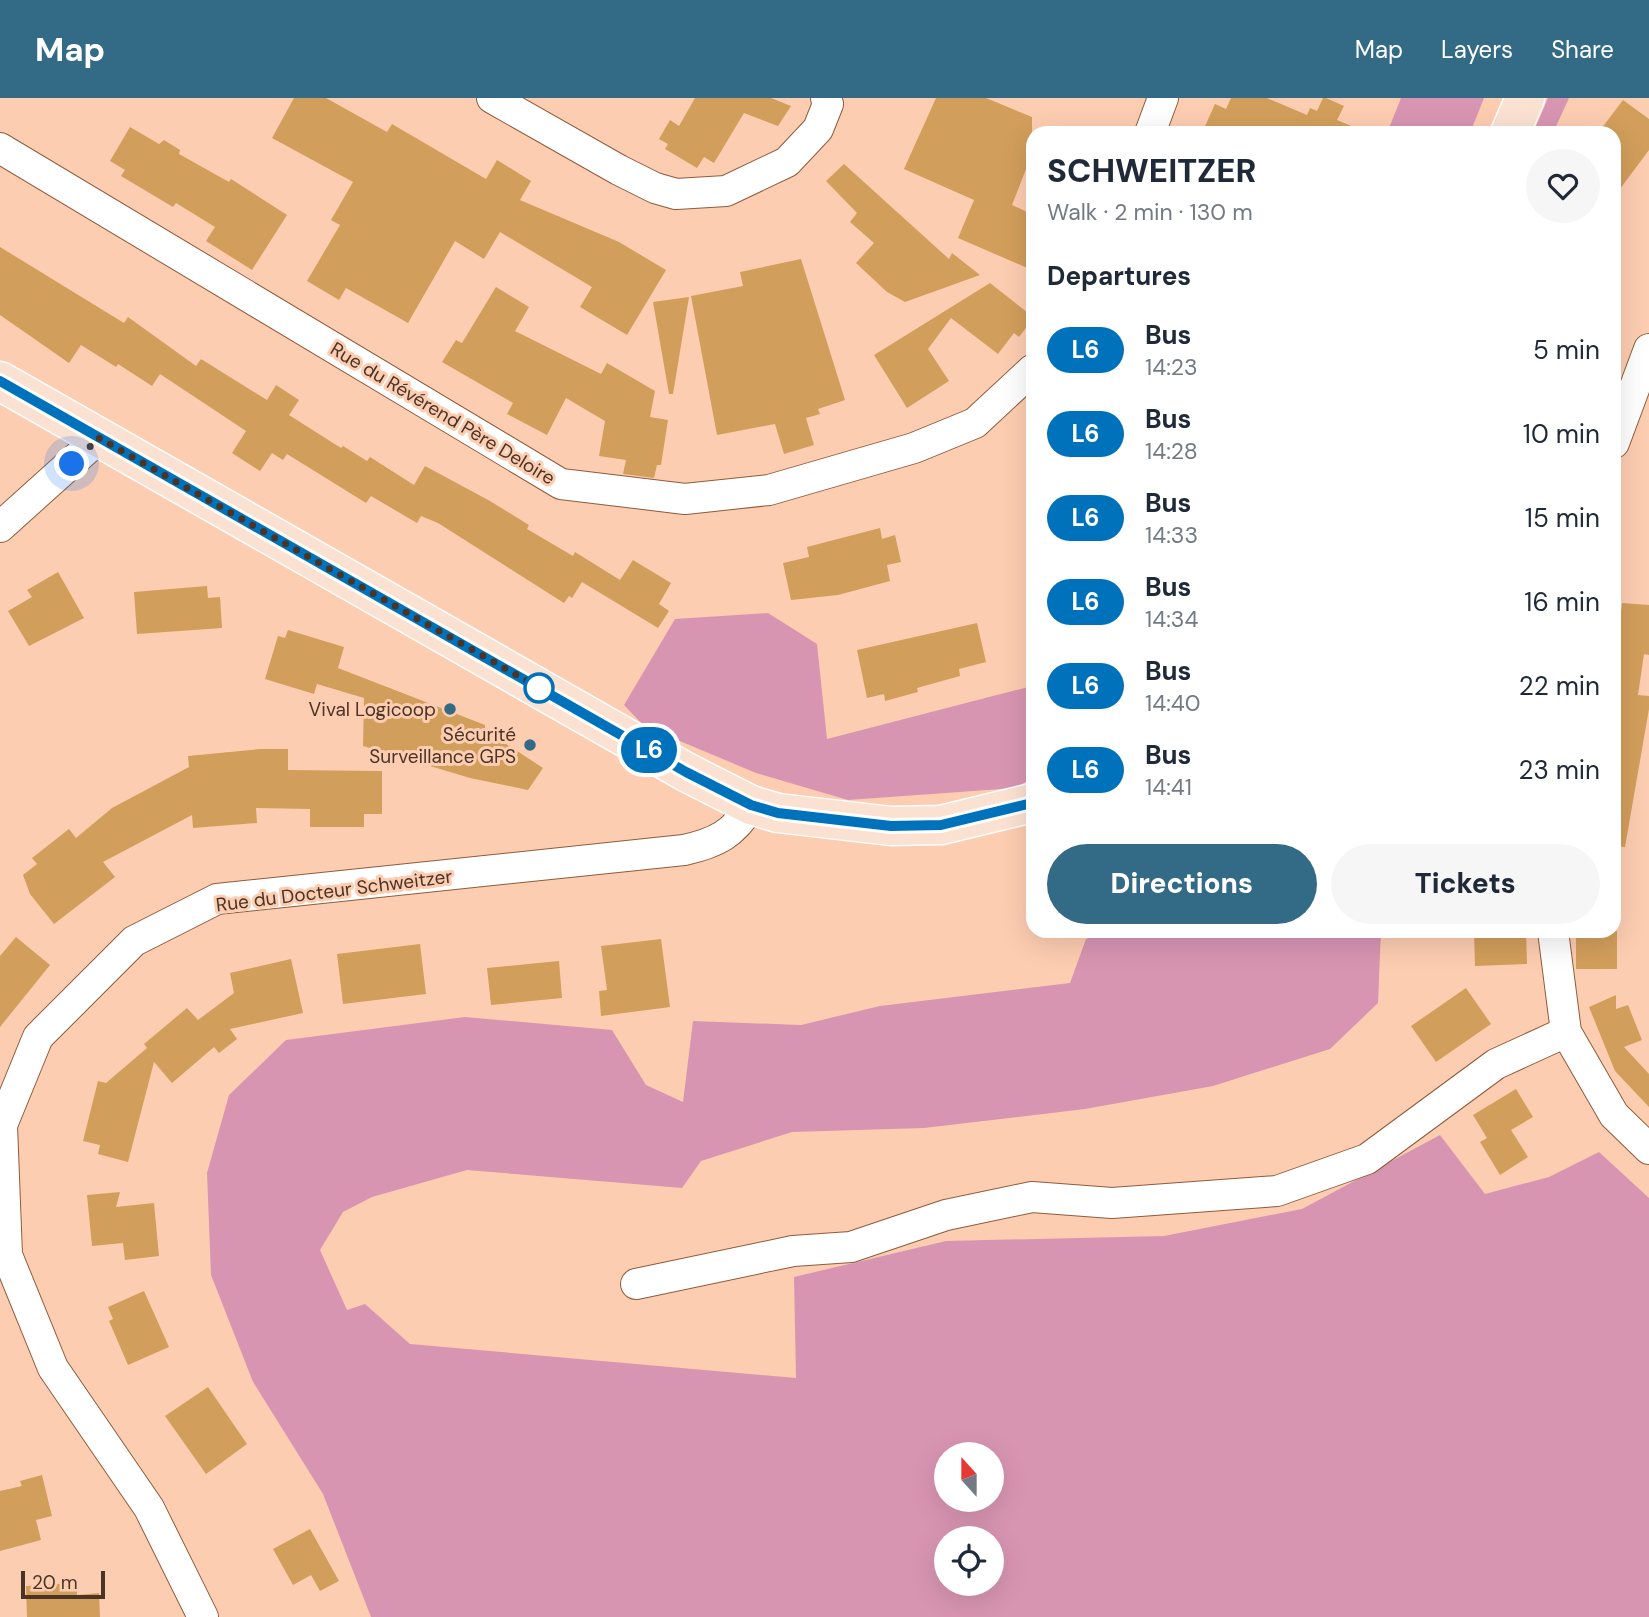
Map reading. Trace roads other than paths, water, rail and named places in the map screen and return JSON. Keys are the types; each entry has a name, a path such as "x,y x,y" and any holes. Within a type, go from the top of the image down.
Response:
{"main road":[{"path":"1513,126 1525,98"},
{"path":"0,381 686,772 751,805 778,813 891,826 941,825 1026,804"}],"street":[{"path":"492,98 619,170 655,188 676,194 726,191 787,162 818,129 828,104 826,98"},
{"path":"1153,126 1163,98"},
{"name":"Rue du Révérend Père Deloire","path":"0,148 561,484 685,499 769,489 915,448 975,423 1026,376"},
{"path":"1621,424 1649,349"},
{"path":"0,527 99,438"},
{"name":"Rue du Docteur Schweitzer","path":"203,1617 149,1508 53,1368 8,1255 2,1125 38,1037 134,941 217,899 684,850 725,837 737,827 751,805"},
{"path":"1554,938 1566,1032 1614,1115 1649,1149"},
{"path":"636,1284 793,1251 851,1247 946,1215 1032,1197 1112,1203 1277,1191 1367,1159 1496,1064 1566,1032"}],"place":[{"name":"Vival Logicoop","path":"450,709"},
{"name":"Sécurité Surveillance GPS","path":"530,745"}]}
